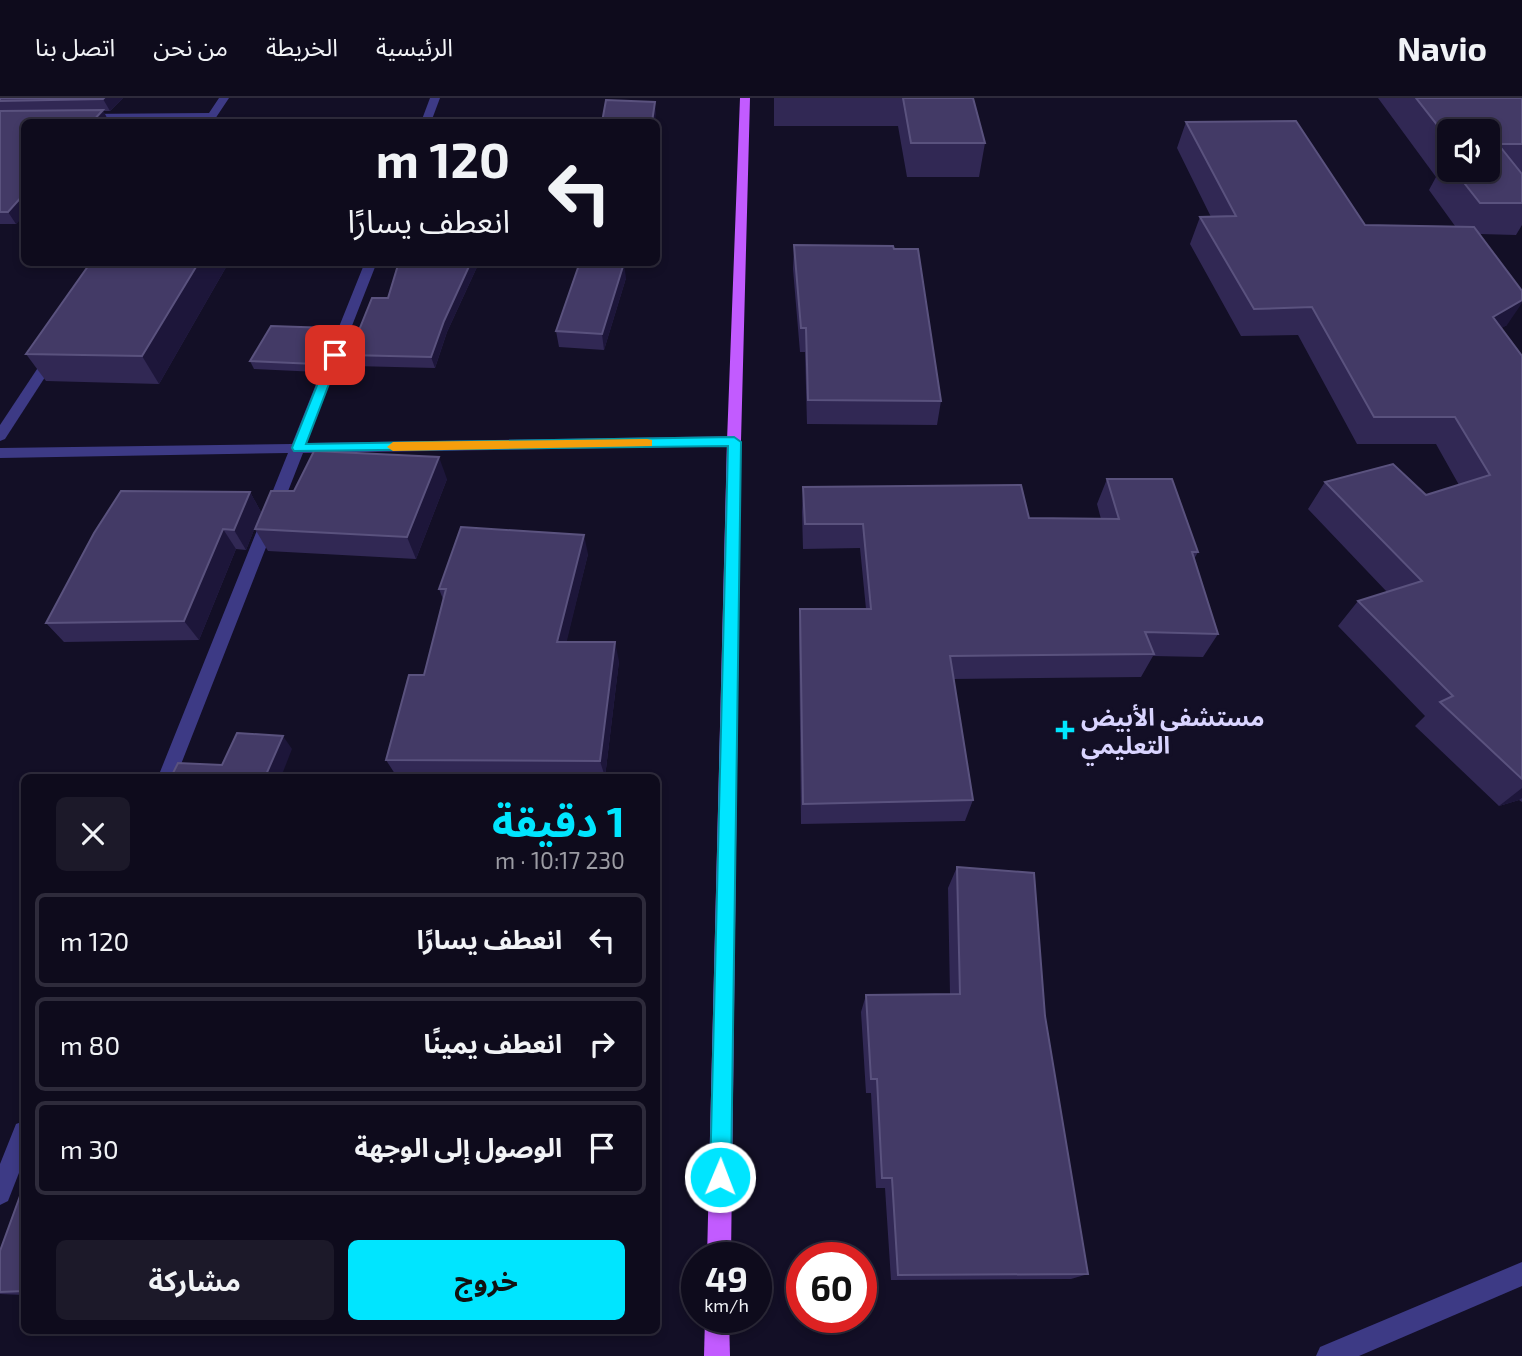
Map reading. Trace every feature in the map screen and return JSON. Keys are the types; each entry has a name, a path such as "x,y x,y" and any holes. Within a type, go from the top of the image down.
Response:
{"main road":[{"path":"719,1242 734,442 745,98"},
{"path":"717,1333 717,1356"}],"street":[{"path":"66,118 210,119 224,98"},
{"path":"427,119 435,98"},
{"path":"167,774 369,266"},
{"path":"0,436 61,343"},
{"path":"0,453 734,442"},
{"path":"0,1193 21,1140"},
{"path":"1329,1356 1522,1274"}],"building":[{"path":"0,98 104,98 0,101"},
{"path":"903,98 973,98 985,143 911,143"},
{"path":"1416,98 1522,98 1522,144 1500,144 1500,119 1437,119 1437,125"},
{"path":"606,100 655,102 652,119 603,119"},
{"path":"103,110 95,119 21,119 21,197 8,212 0,212 0,111"},
{"path":"1296,121 1365,225 1474,227 1522,291 1522,300 1493,317 1522,356 1522,779 1440,702 1453,696 1358,601 1422,581 1325,482 1393,464 1426,495 1490,475 1455,417 1374,417 1312,307 1254,309 1200,217 1236,216 1186,122"},
{"path":"1500,146 1522,174 1522,203 1480,203 1463,182 1500,182"},
{"path":"794,245 893,246 894,249 918,249 941,401 808,400 806,328 801,328"},
{"path":"88,266 197,266 142,356 26,354"},
{"path":"398,266 469,266 431,357 349,355 372,298 388,298"},
{"path":"579,266 623,266 602,334 556,331"},
{"path":"271,326 329,328 315,364 250,361"},
{"path":"314,451 439,457 407,537 255,529 271,491 294,491"},
{"path":"1107,479 1172,479 1198,552 1192,552 1218,634 1145,632 1154,654 950,656 973,800 803,804 800,609 871,609 863,524 805,524 803,487 1021,485 1029,518 1119,519"},
{"path":"121,491 250,492 234,530 223,529 184,621 46,623 94,533"},
{"path":"461,527 584,535 557,642 615,642 600,761 386,760 409,675 424,675 446,589 439,589"},
{"path":"237,733 283,736 266,774 172,774 178,763 222,765"},
{"path":"957,867 1034,873 1045,1016 1088,1274 898,1275 892,1178 882,1178 877,1079 871,1079 866,995 960,994"},
{"path":"21,1193 21,1291 0,1292 0,1251"}],"slow traffic":[{"path":"393,447 647,443"}],"place":[{"name":"مستشفى الأبيض التعليمي","path":"1065,730"}],"route":[{"path":"335,355 298,448 734,442 720,1177"}]}
